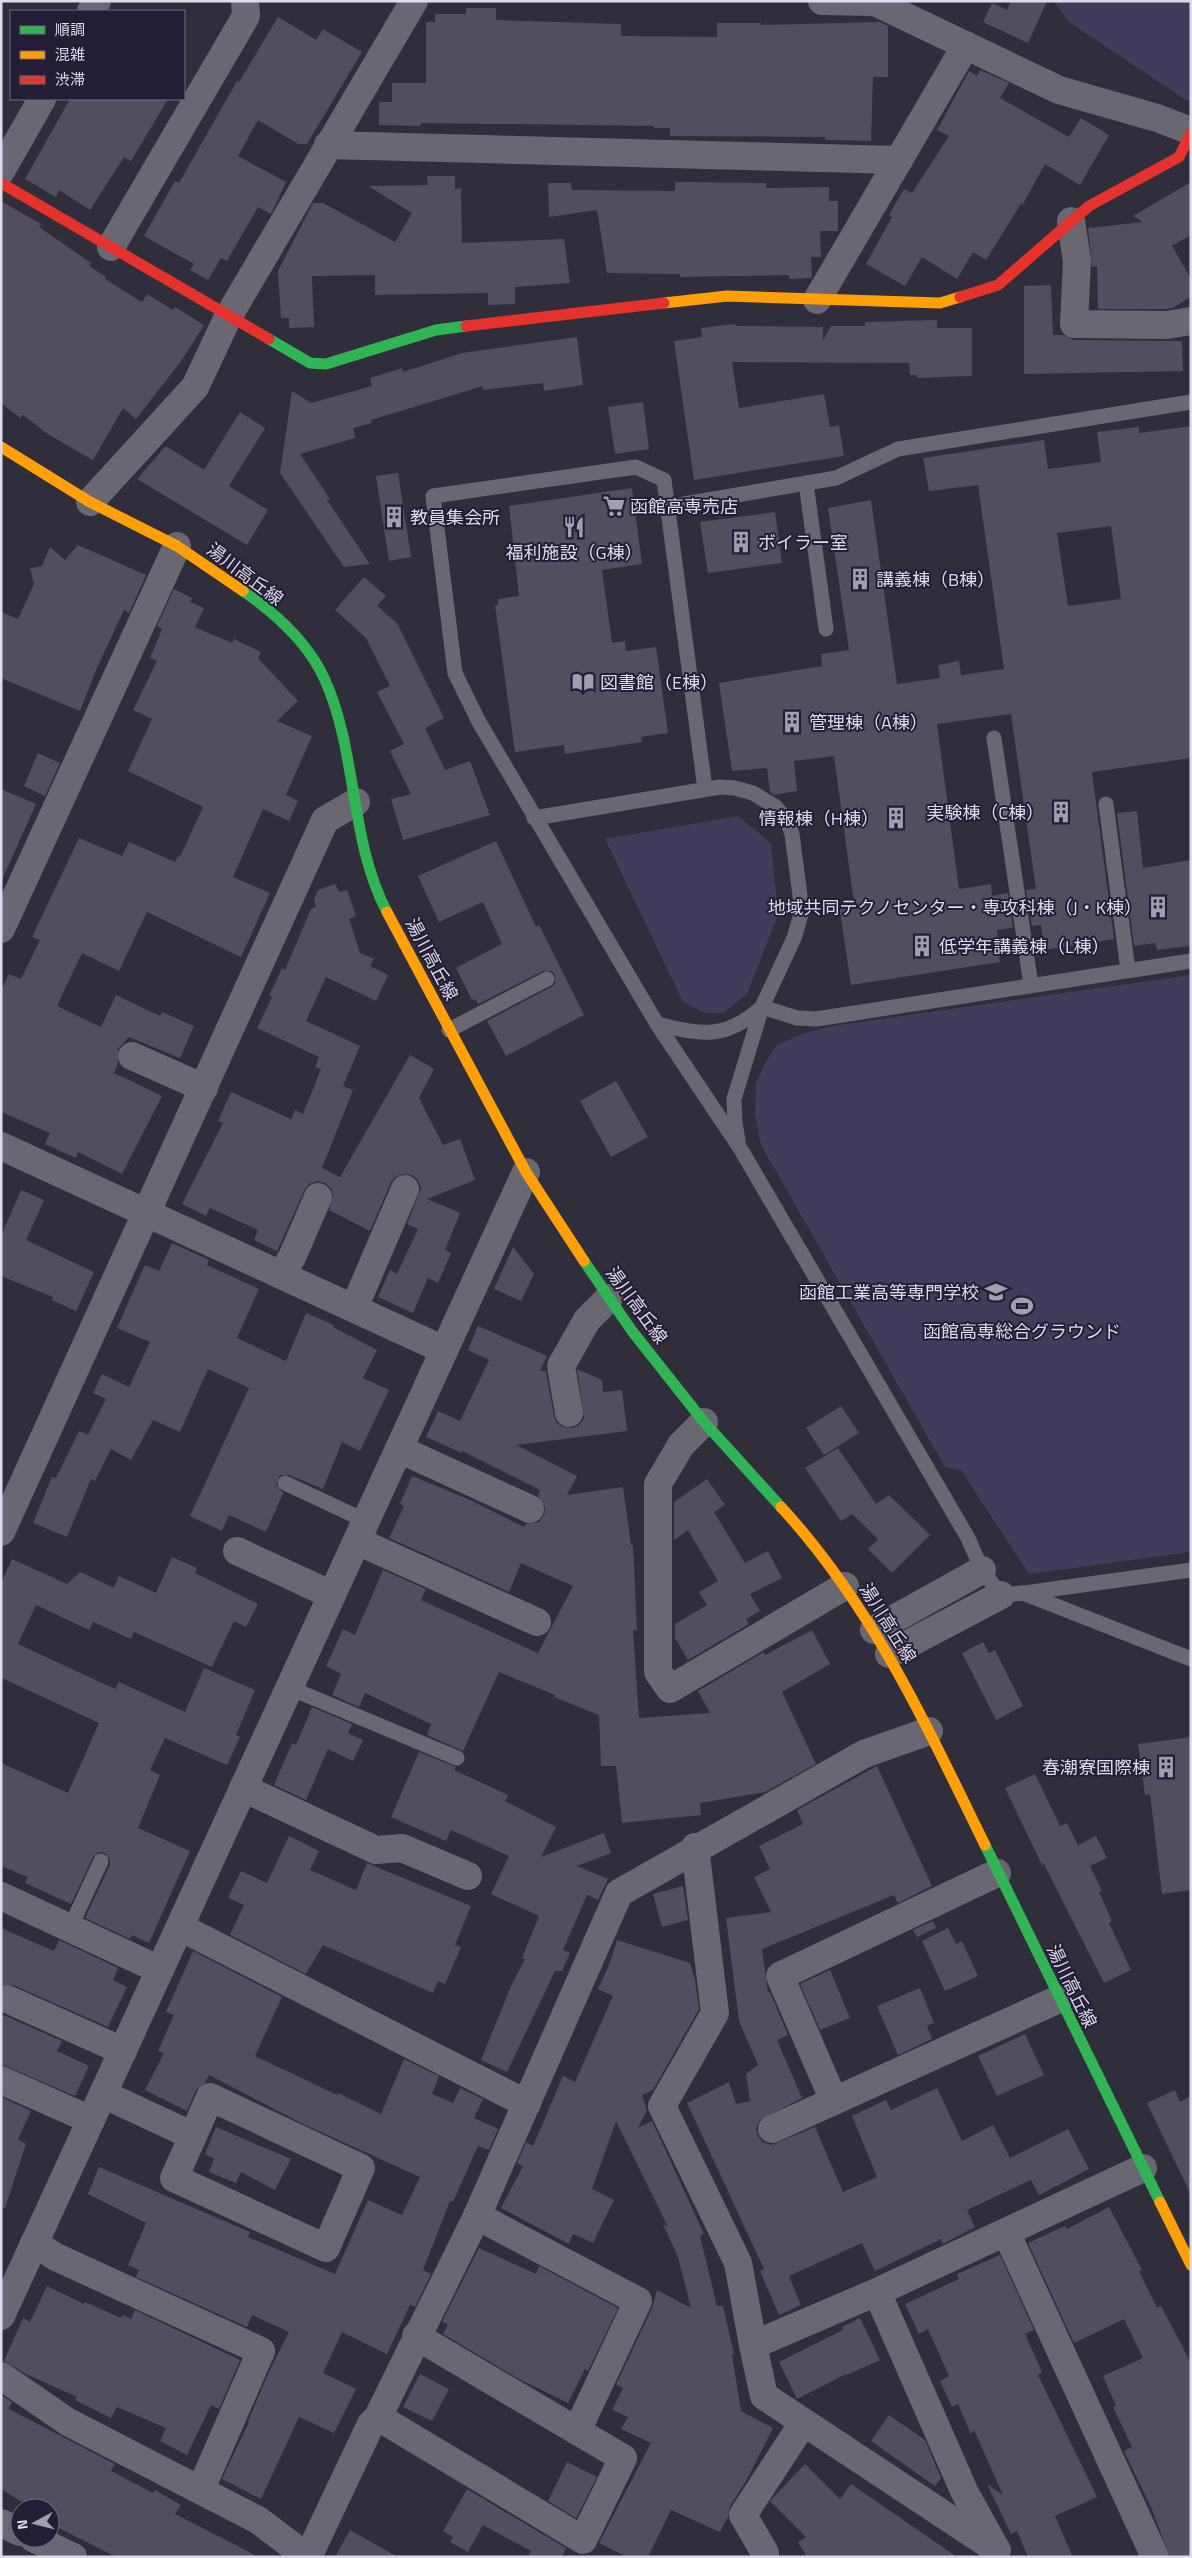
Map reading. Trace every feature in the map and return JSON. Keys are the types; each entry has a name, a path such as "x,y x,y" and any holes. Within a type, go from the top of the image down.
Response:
{"street":[{"path":"111,248 246,16 245,1"},
{"path":"90,502 195,387 228,316 414,1"},
{"path":"1,182 310,363 326,364 436,330 727,296 940,303 998,286 1089,206 1179,157 1191,132 1157,118 1059,90 875,2 822,1"},
{"path":"817,300 966,45"},
{"path":"1,171 41,100"},
{"path":"328,145 899,160"},
{"path":"1071,221 1077,261 1074,324 1167,325 1191,321"},
{"name":"湯川高丘線","path":"1,447 90,502 177,546 252,597 301,641 325,678 338,715 364,851 380,898 526,1172 632,1331 704,1422 805,1533 845,1586 889,1654 929,1731 1059,2000 1191,2265"},
{"path":"1,929 177,546"},
{"path":"1,1532 325,820 356,802"},
{"path":"132,1056 204,1088"},
{"path":"1,1146 148,1212 444,1350"},
{"path":"1,2316 526,1172"},
{"path":"354,1308 404,1189"},
{"path":"282,1274 294,1255 318,1197"},
{"path":"568,1413 561,1366 588,1320 609,1298"},
{"path":"704,1422 681,1445 658,1484 658,1672 670,1689 845,1586"},
{"path":"399,1449 530,1509"},
{"path":"362,1531 537,1622"},
{"path":"238,1551 332,1595"},
{"path":"874,1630 982,1570"},
{"path":"889,1654 1012,1594"},
{"path":"1,2376 68,2422 200,2488 258,2520 308,2557 371,2424 378,2417 416,2336 477,2216 618,1893 696,1847 864,1754 929,1731"},
{"path":"244,1788 376,1850 402,1848 468,1876"},
{"path":"696,1847 714,2013 662,2106 738,2263 764,2396 999,2553"},
{"path":"834,2101 780,1976 997,1872"},
{"path":"1,1896 160,1970"},
{"path":"180,1927 527,2104"},
{"path":"7,2000 123,2051"},
{"path":"772,2129 1059,2000"},
{"path":"1,2080 91,2120"},
{"path":"103,2094 193,2136"},
{"path":"210,2097 361,2168 326,2248 174,2178 193,2136 210,2097"},
{"path":"754,2345 877,2292 1142,2168"},
{"path":"477,2216 638,2301 577,2431"},
{"path":"1006,2232 1155,2557"},
{"path":"34,2244 56,2257 261,2351 200,2488"},
{"path":"877,2292 965,2493 999,2553"},
{"path":"378,2417 582,2540 623,2458 416,2336"},
{"path":"767,2556 743,2515 803,2422"},
{"path":"54,2548 73,2557"}],"lane":[{"path":"667,507 836,478 898,449 1191,402"},
{"path":"705,789 664,480 636,467 433,496 454,673 479,722 657,1024 740,1148 968,1538 982,1570 1012,1594 1191,1659"},
{"path":"806,483 826,629"},
{"path":"994,738 1031,984"},
{"path":"534,818 705,789 735,788 753,793 776,807 787,820 792,834 802,911 794,938 762,1007 734,1099 734,1123 740,1148"},
{"path":"1106,804 1128,970"},
{"path":"762,1007 797,1018 816,1019 1031,984 1191,961"},
{"path":"449,1030 547,978"},
{"path":"657,1024 688,1032 718,1031 744,1023 762,1007"},
{"path":"284,1483 362,1531"},
{"path":"1012,1594 1191,1570"},
{"path":"290,1688 458,1758"},
{"path":"70,1928 101,1861"}],"shaded area":[{"path":"1053,1 1191,1 1191,101 1186,100 1069,22"},
{"path":"738,816 771,843 778,915 747,994 723,1013 705,1013 683,1002 605,839"},
{"name":"函館高専総合グラウンド","path":"1191,975 1191,1552 1029,1574 961,1470 945,1467 761,1145 755,1115 756,1083 764,1065 777,1045 802,1034 832,1026"}],"building":[{"path":"1011,1 1047,1 1028,43 983,22 992,3 1007,10"},
{"path":"466,8 496,8 496,20 621,24 621,36 717,37 717,23 761,23 761,25 880,22 888,26 888,77 873,77 871,141 825,140 825,137 670,136 670,128 654,128 654,126 421,123 421,126 379,125 379,102 392,102 392,83 426,83 426,22 435,22 435,14 466,14"},
{"path":"278,17 316,40 323,29 362,52 307,144 298,144 258,120 238,156 286,182 271,214 258,207 227,261 221,258 208,280 190,270 194,264 144,236 175,181 179,183 237,81 239,82"},
{"path":"980,70 1009,83 1000,98 1069,137 1081,118 1109,135 1080,185 1045,164 1022,206 1022,202 986,260 973,252 957,279 922,257 905,286 866,264 892,217 889,215 904,189 912,193 949,136 937,130 969,71 977,76"},
{"path":"69,100 167,100 131,161 124,157 90,210 59,190 56,197 25,179"},
{"path":"427,176 455,176 455,189 461,188 462,243 564,239 570,283 515,287 515,304 488,305 488,293 375,295 375,275 312,276 314,327 289,328 289,318 281,318 278,271 313,203 323,203 395,242 412,213 368,186 428,185"},
{"path":"675,182 766,183 766,188 829,187 829,201 838,201 838,231 820,231 821,257 811,257 812,278 789,279 789,275 680,277 680,274 607,273 597,210 549,217 548,183 571,183 572,190 675,191"},
{"path":"1191,182 1191,235 1172,246 1191,279 1191,297 1172,308 1166,309 1098,309 1097,266 1092,267 1088,228 1143,222 1133,216"},
{"path":"1,201 41,224 39,227 91,263 89,266 106,277 105,279 142,302 147,294 173,310 175,307 204,325 182,360 136,419 123,408 93,460 49,435 23,415 20,418 1,403"},
{"path":"1051,285 1053,335 1063,335 1074,340 1182,341 1183,371 1024,374 1024,286"},
{"path":"937,320 937,328 972,328 972,376 917,378 917,375 910,375 909,363 732,362 739,408 824,394 830,427 839,425 844,456 694,480 674,341 702,337 701,328 735,324 736,326 823,327 823,340 831,326 865,326 865,322"},
{"path":"577,337 583,385 544,391 543,383 483,390 483,386 371,420 372,423 353,428 355,438 300,454 330,499 327,500 370,564 344,567 280,473 292,391 311,403 372,386 370,378 402,368 403,372 462,353"},
{"path":"643,402 649,449 615,454 608,407"},
{"path":"240,412 265,428 229,486 268,510 247,545 137,479 166,446 204,470"},
{"path":"1191,426 1191,758 1092,772 1114,939 1044,950 1041,925 1032,926 1026,890 1036,889 1011,714 937,724 959,889 991,884 992,896 1008,893 1013,928 997,930 1000,962 851,985 839,905 854,903 834,756 794,761 797,791 774,795 770,792 767,768 732,771 719,683 822,666 821,654 849,650 828,508 871,500 897,684 940,678 938,665 959,661 961,675 1004,669 978,485 929,491 923,458 1044,440 1048,469 1101,462 1097,432 1139,427 1139,433","holes":["1111,526 1121,599 1068,606 1057,533"]},
{"name":"教員集会所","path":"398,473 411,557 389,561 376,476"},
{"name":"図書館（E棟）","path":"632,488 642,564 602,570 612,643 625,641 626,651 656,647 668,733 641,737 642,742 565,754 564,745 515,752 495,605 498,605 498,599 519,596 509,506"},
{"name":"ボイラー室","path":"775,512 782,563 708,573 700,522"},
{"path":"78,545 146,575 129,613 124,610 96,670 80,711 1,678 1,612 18,619 34,584 30,568 42,566 50,547 65,560"},
{"path":"364,577 386,596 377,606 397,623 444,718 425,728 445,770 470,761 490,815 403,840 391,799 411,794 390,751 404,744 377,692 390,686 366,638 335,610"},
{"path":"174,589 192,598 190,602 204,608 195,627 232,643 234,639 261,652 258,658 298,701 277,721 312,736 286,795 298,801 289,821 263,809 233,877 270,893 241,957 147,912 119,971 82,953 57,1006 101,1027 116,995 160,1016 162,1012 194,1026 180,1058 129,1037 118,1049 118,1063 114,1073 162,1096 122,1174 78,1152 76,1158 45,1144 50,1133 1,1112 1,990 9,974 21,979 40,940 32,937 79,838 122,856 129,842 175,862 178,856 180,857 203,807 128,771 152,719 133,710 157,661 150,658 162,629 157,626"},
{"path":"38,753 60,763 45,796 24,786"},
{"path":"1,789 36,804 1,882"},
{"name":"地域共同テクノセンター・専攻科棟（J・K棟）","path":"1137,811 1143,868 1191,860 1191,946 1157,950 1155,943 1134,946 1117,813"},
{"path":"496,841 536,927 539,925 584,1015 506,1056 487,1021 551,987 555,984 555,975 552,971 543,971 478,1004 475,999 472,1000 456,968 502,944 483,902 439,922 418,876"},
{"path":"335,884 339,892 347,890 356,916 349,919 360,953 374,959 370,966 388,975 376,1001 326,977 306,1021 360,1046 343,1086 353,1090 322,1168 340,1177 410,1055 434,1069 419,1098 443,1145 460,1139 475,1180 427,1199 460,1213 445,1250 451,1253 438,1283 428,1278 413,1313 378,1297 390,1270 397,1274 418,1229 407,1224 421,1188 418,1180 412,1175 403,1174 395,1177 391,1182 370,1231 329,1210 333,1195 331,1188 325,1183 317,1181 309,1184 277,1251 254,1240 258,1230 210,1208 206,1216 182,1204 223,1123 218,1121 231,1092 291,1119 295,1110 303,1114 321,1069 315,1067 319,1057 257,1028 272,997 269,996 282,968 285,970 311,909 316,907 314,899 318,890"},
{"path":"616,1081 648,1137 611,1157 580,1101"},
{"path":"21,1190 44,1200 26,1240 94,1272 76,1311 52,1300 53,1297 1,1276 1,1236"},
{"path":"172,1243 209,1260 207,1265 259,1289 237,1338 286,1361 306,1313 334,1325 333,1327 377,1350 363,1378 389,1390 360,1451 342,1442 323,1489 289,1475 280,1475 276,1484 283,1493 266,1532 229,1515 222,1531 190,1516 249,1388 208,1369 180,1432 153,1420 131,1460 111,1449 95,1481 91,1479 67,1537 33,1523 52,1477 56,1478 79,1431 88,1435 106,1399 93,1393 102,1374 129,1387 150,1342 117,1328 145,1265 159,1271"},
{"path":"513,1247 534,1274 521,1301 494,1289"},
{"path":"478,1326 547,1356 540,1371 546,1371 554,1416 557,1423 563,1427 572,1428 579,1425 584,1418 577,1369 602,1380 603,1392 622,1390 627,1431 516,1445 577,1476 567,1495 623,1487 631,1545 633,1545 637,1630 633,1630 639,1718 710,1713 698,1691 764,1652 765,1655 812,1630 830,1664 782,1692 816,1764 765,1792 700,1803 701,1815 622,1823 616,1766 601,1766 599,1715 554,1697 555,1695 499,1672 463,1751 427,1735 431,1724 365,1693 359,1707 332,1695 341,1674 326,1666 343,1629 355,1635 383,1570 426,1589 421,1600 538,1653 573,1586 521,1563 509,1592 389,1538 404,1506 400,1504 412,1476 468,1499 524,1527 526,1524 539,1522 544,1515 545,1507 538,1496 540,1490 462,1451 462,1453 426,1437 438,1411 460,1421 489,1360 468,1350"},
{"path":"841,1406 859,1433 824,1455 806,1428"},
{"path":"838,1448 876,1504 889,1495 930,1535 892,1573 868,1549 878,1539 852,1514 841,1521 805,1468"},
{"path":"707,1479 725,1505 714,1512 745,1563 768,1551 782,1578 750,1594 760,1611 746,1619 749,1624 688,1660 675,1638 675,1624 707,1605 699,1592 718,1581 688,1530 674,1540 674,1502"},
{"path":"172,1557 197,1568 195,1573 258,1604 246,1627 234,1621 212,1667 134,1632 131,1639 93,1622 89,1630 36,1605 18,1644 115,1689 119,1682 185,1712 204,1668 255,1690 236,1735 240,1737 227,1765 165,1738 150,1770 160,1775 138,1828 190,1851 149,1943 132,1935 130,1939 85,1918 110,1865 110,1860 105,1853 100,1852 93,1857 71,1904 25,1883 28,1877 1,1866 1,1763 68,1793 99,1723 2,1678 1,1681 1,1583 12,1559 67,1584 80,1572 114,1588 119,1576 156,1593"},
{"path":"983,1642 989,1653 995,1650 1023,1706 996,1720 962,1653"},
{"path":"312,1707 352,1724 348,1733 363,1740 353,1761 328,1749 306,1800 274,1785 292,1743 296,1745"},
{"path":"1191,1737 1191,1890 1162,1894 1150,1794 1145,1795 1138,1744"},
{"path":"419,1752 456,1767 454,1770 508,1795 505,1801 556,1827 541,1857 604,1833 611,1853 577,1866 608,1879 598,1900 587,1895 563,1950 570,1953 562,1971 555,1971 507,2072 481,2060 511,1986 525,1959 522,1958 539,1916 491,1894 509,1856 451,1830 446,1841 391,1817"},
{"path":"877,1766 932,1886 898,1903 894,1895 762,1949 768,1993 770,1992 788,2035 777,2040 802,2098 760,2120 756,2128 758,2136 763,2142 771,2145 815,2127 843,2192 877,2177 852,2116 886,2100 891,2110 937,2088 962,2141 993,2125 1010,2158 1068,2129 1089,2169 1039,2195 1031,2180 967,2210 975,2227 943,2244 941,2239 875,2271 862,2243 789,2276 801,2305 779,2315 760,2271 764,2269 687,2103 729,2082 736,2104 750,2101 746,2074 758,2065 739,2021 726,1918 771,1912 754,1877 770,1869 759,1846 803,1824 797,1810"},
{"path":"1035,1774 1060,1826 1067,1823 1078,1845 1096,1836 1107,1858 1090,1866 1102,1891 1099,1892 1112,1921 1109,1923 1131,1970 1104,1983 1044,1864 1042,1865 1005,1788"},
{"path":"289,1836 319,1851 310,1870 356,1890 367,1863 471,1906 455,1945 461,1947 445,1984 438,1981 433,1993 323,1945 306,1974 230,1935 244,1905 228,1898 241,1871 267,1883"},
{"path":"683,1886 688,1920 662,1927 653,1894"},
{"path":"933,1921 936,1928 917,1937 913,1930"},
{"path":"1,1928 54,1951 59,1940 118,1968 113,1980 127,1987 108,2027 13,1985 1,1985"},
{"path":"948,1928 956,1944 962,1941 978,1976 945,1991 922,1941"},
{"path":"617,1940 690,1963 695,1980 699,2009 653,2090 642,2095 647,2110 638,2128 652,2121 704,2234 700,2236 717,2306 723,2306 734,2354 732,2354 741,2411 773,2428 746,2481 730,2506 728,2517 720,2532 671,2510 648,2557 627,2557 599,2543 651,2443 621,2429 628,2417 612,2410 623,2388 616,2385 652,2308 657,2290 691,2308 678,2257 663,2224 668,2227 616,2121 592,2189 614,2200 593,2243 573,2234 569,2244 501,2208 523,2166 517,2163 526,2142 533,2146 563,2076 575,2082 613,1996 598,1989 610,1963"},
{"path":"193,1951 282,1997 255,2056 381,2114 404,2059 439,2076 432,2094 453,2103 460,2088 483,2099 474,2118 498,2129 489,2150 478,2146 453,2202 450,2201 423,2270 431,2274 415,2307 410,2305 387,2354 342,2332 323,2373 356,2389 334,2433 299,2417 261,2499 222,2479 249,2422 269,2372 289,2332 252,2315 247,2327 136,2277 139,2270 128,2265 146,2223 88,2194 99,2167 250,2232 248,2237 335,2274 368,2200 402,2215 420,2177 303,2124 209,2075 205,2083 196,2090 187,2111 145,2090 164,2053 158,2051 174,2015 166,2012"},
{"path":"830,1970 850,2018 820,2030 800,1984"},
{"path":"920,1988 934,2023 927,2026 932,2039 898,2055 877,2006"},
{"path":"1,2014 62,2041 57,2051 89,2066 75,2096 1,2064"},
{"path":"1025,2034 1044,2075 997,2096 978,2056"},
{"path":"1175,2090 1180,2102 1191,2096 1191,2195 1147,2103"},
{"path":"1,2097 31,2111 18,2139 26,2144 5,2208 1,2208"},
{"path":"216,2127 291,2159 275,2190 241,2172 236,2183 209,2172 214,2159 205,2154"},
{"path":"1109,2207 1142,2270 1139,2271 1157,2308 1161,2306 1191,2363 1191,2557 1170,2557 1151,2507 1124,2451 1132,2447 1113,2407 1116,2406 1103,2376 1143,2358 1124,2319 1074,2343 1028,2243 1065,2226 1067,2229"},
{"path":"479,2248 536,2274 539,2266 618,2308 588,2371 585,2369 568,2403 519,2379 443,2334 448,2324 442,2322"},
{"path":"1000,2255 1034,2330 1025,2334 1042,2372 1038,2375 1097,2497 1055,2516 1073,2557 1028,2557 1017,2531 1011,2534 987,2484 1003,2495 974,2430 971,2434 958,2404 952,2407 940,2381 949,2376 928,2329 919,2334 905,2304 959,2279 957,2274"},
{"path":"47,2286 84,2304 85,2302 121,2318 123,2315 131,2319 135,2310 240,2360 219,2409 211,2405 187,2455 160,2441 166,2428 117,2407 111,2418 75,2400 77,2397 26,2374 4,2361 23,2318 30,2322"},
{"path":"860,2318 880,2360 846,2374 797,2399 779,2362 843,2330 842,2327"},
{"path":"420,2374 449,2389 432,2421 403,2407"},
{"path":"1,2395 12,2402 9,2409 115,2464 111,2471 153,2493 155,2490 181,2505 175,2514 259,2557 116,2557 60,2529 60,2498 16,2498 1,2489"},
{"path":"889,2415 925,2440 941,2478 935,2486 871,2441"},
{"path":"567,2462 597,2477 576,2518 548,2501"},
{"path":"805,2464 840,2499 851,2484 957,2557 807,2557 798,2542 806,2537 770,2501"},
{"path":"467,2489 566,2548 562,2557 528,2557 531,2551 483,2525 468,2552 450,2542 453,2537 443,2531"},
{"path":"350,2530 398,2557 335,2557"}],"traffic: fast":[{"path":"269,339 310,363 326,364 436,330 466,326"},
{"path":"243,591 290,630 310,654 325,680 336,708 343,737 366,856 387,912"},
{"path":"584,1261 632,1331 704,1422 781,1507"},
{"path":"985,1845 1160,2202"}],"traffic: slow":[{"path":"664,303 727,296 940,303 960,297"},
{"path":"1,447 90,502 177,546 243,591"},
{"path":"387,912 526,1172 584,1261"},
{"path":"781,1507 814,1545 870,1626 919,1712 985,1845"},
{"path":"1160,2202 1191,2265"}],"traffic: jam":[{"path":"960,297 998,285 1089,206 1179,157 1191,133"},
{"path":"1,183 269,339"},
{"path":"466,326 664,303"}],"place":[{"name":"函館高専売店","path":"614,506"},
{"name":"教員集会所","path":"394,517"},
{"name":"福利施設（G棟）","path":"574,527"},
{"name":"ボイラー室","path":"741,542"},
{"name":"講義棟（B棟）","path":"860,579"},
{"name":"図書館（E棟）","path":"583,682"},
{"name":"管理棟（A棟）","path":"792,722"},
{"name":"実験棟（C棟）","path":"1061,812"},
{"name":"情報棟（H棟）","path":"896,818"},
{"name":"地域共同テクノセンター・専攻科棟（J・K棟）","path":"1158,907"},
{"name":"低学年講義棟（L棟）","path":"922,946"},
{"name":"函館工業高等専門学校","path":"996,1292"},
{"name":"函館高専総合グラウンド","path":"1022,1306"},
{"name":"春潮寮国際棟","path":"1166,1767"}]}
